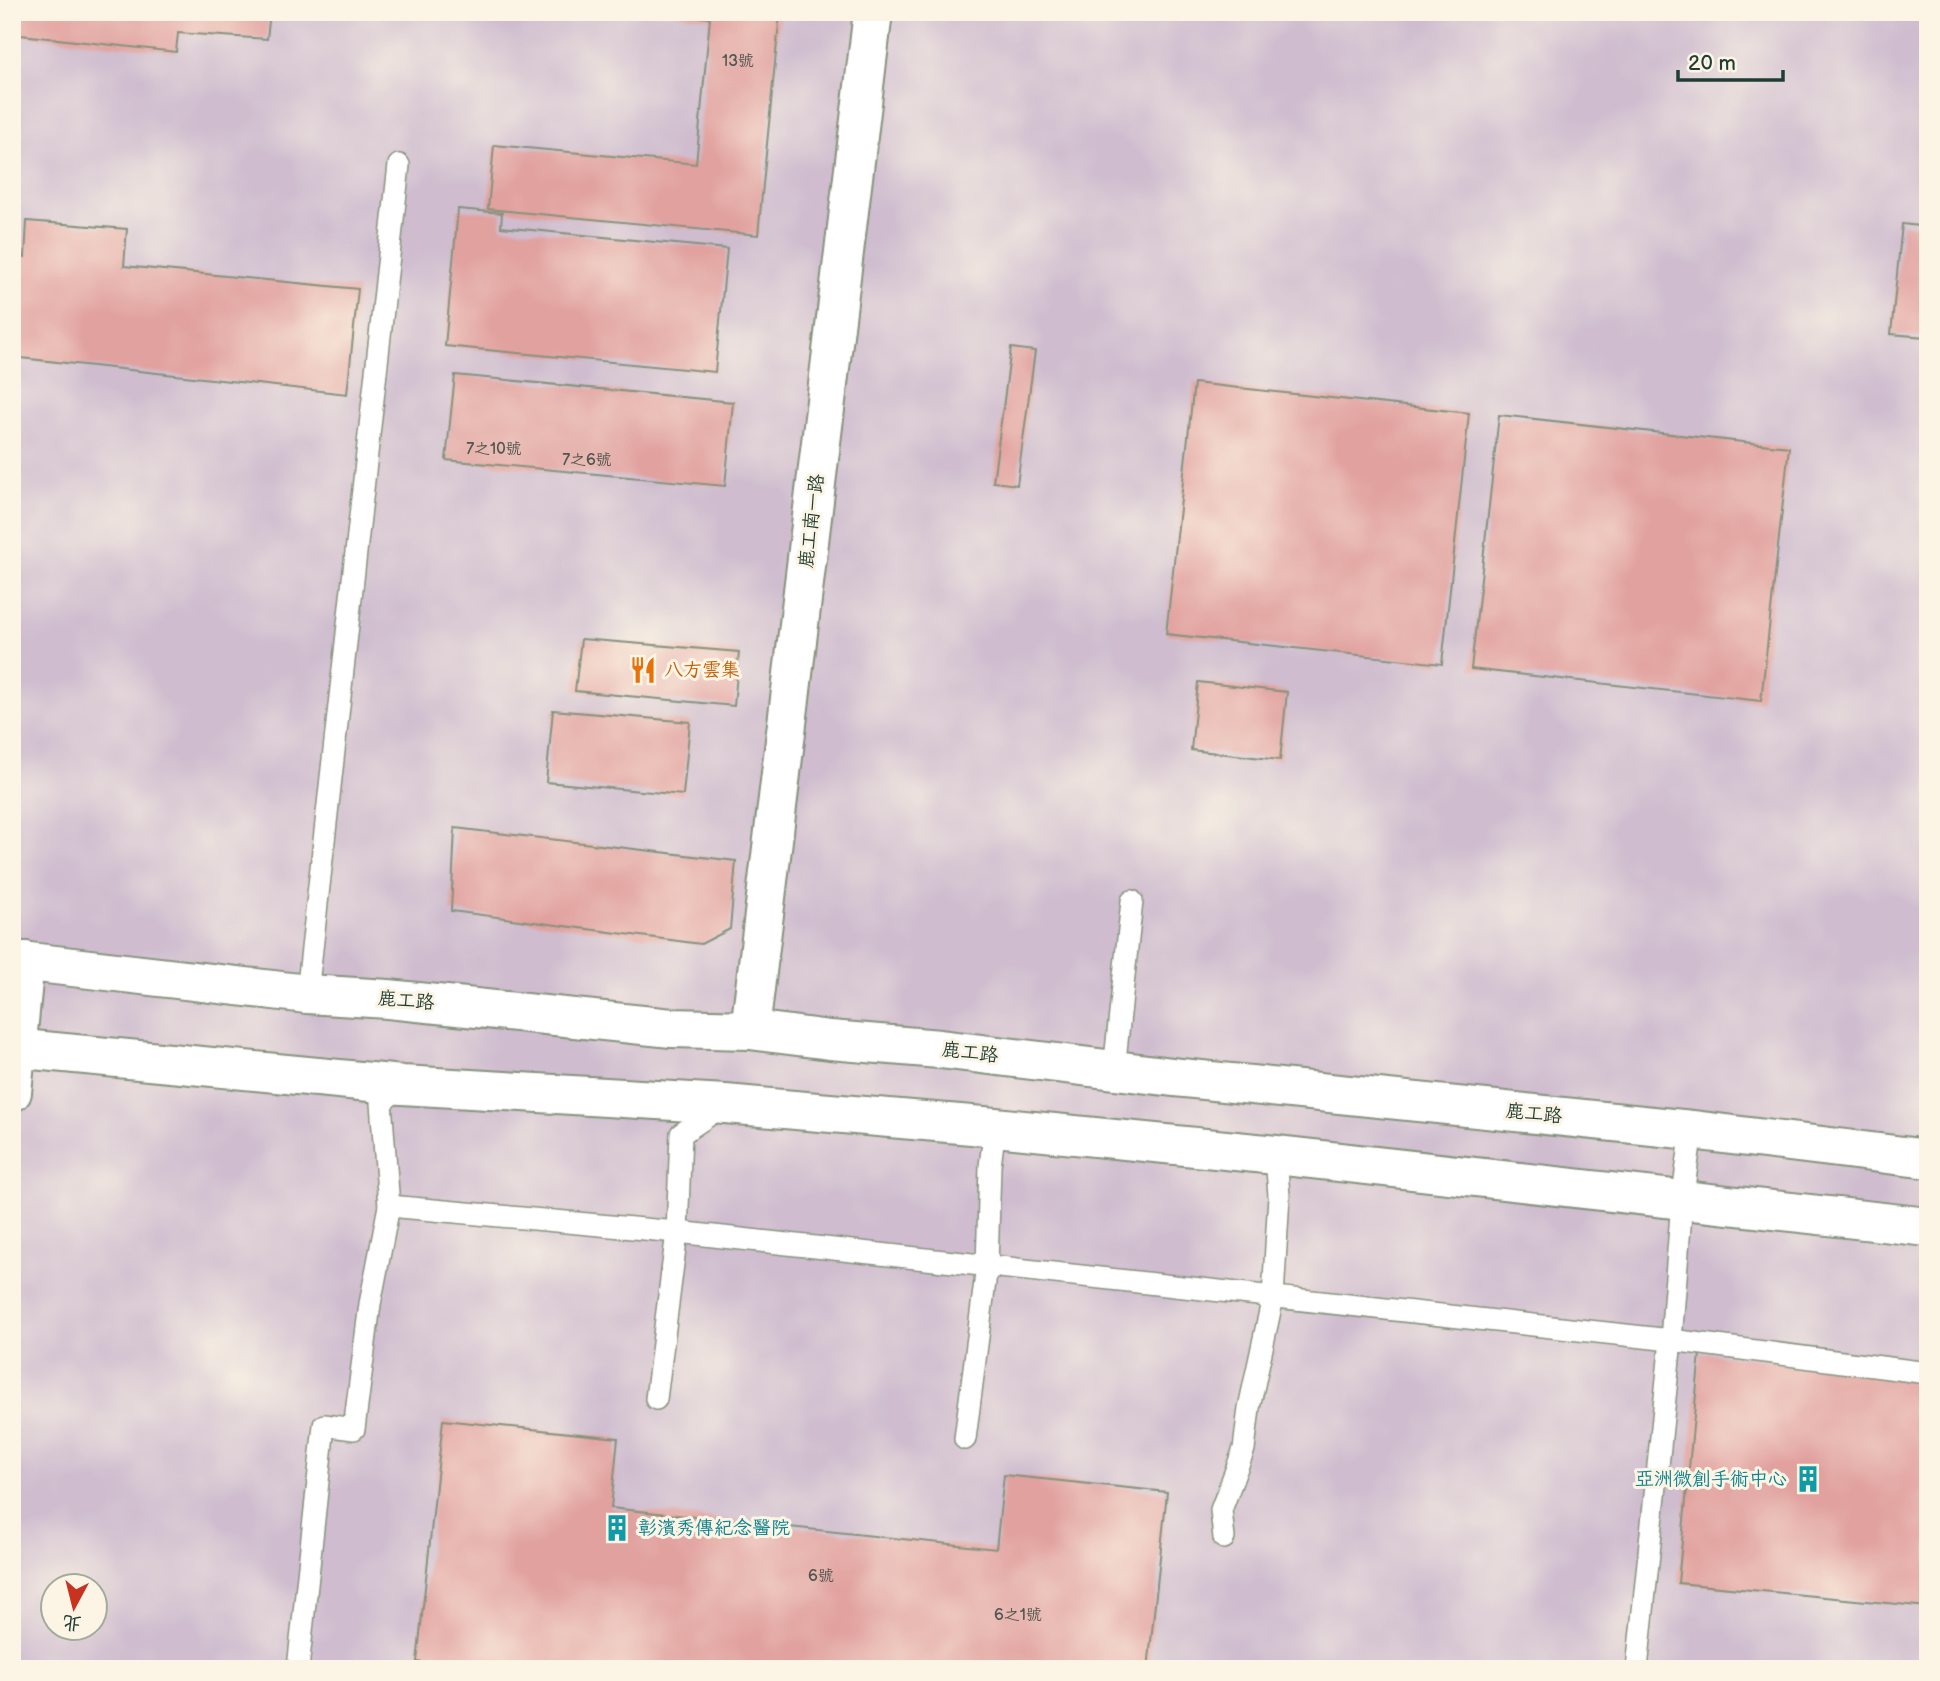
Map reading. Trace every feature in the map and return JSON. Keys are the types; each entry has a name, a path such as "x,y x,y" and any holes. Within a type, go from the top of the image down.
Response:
{"street":[{"name":"鹿工南一路","path":"750,1030 873,12"},
{"name":"鹿工路","path":"19,960 307,995 388,999 672,1028 750,1030 940,1049 1114,1070 1692,1130 1928,1159"},
{"path":"12,1092 19,960"},
{"path":"15,1049 402,1085 725,1104 995,1127 1276,1155 1928,1227"}],"lane":[{"path":"307,995 399,164"},
{"path":"1114,1070 1132,901"},
{"path":"298,1669 324,1425 354,1429 370,1304 388,1206 381,1103 402,1085"},
{"path":"656,1399 677,1232 681,1134 725,1104"},
{"path":"965,1439 986,1266 990,1166 995,1127"},
{"path":"1637,1669 1671,1340 1682,1201 1692,1130"},
{"path":"1224,1538 1221,1510 1244,1449 1249,1408 1273,1297 1279,1196 1276,1155"},
{"path":"388,1206 677,1232 1671,1340 1928,1373"}],"shaded area":[{"path":"12,12 1928,12 1928,1669 12,1669"}],"building":[{"path":"12,12 270,12 267,39 178,33 176,52 12,34"},
{"path":"675,12 780,12 758,235 488,209 494,145 696,164 710,18"},
{"path":"458,209 502,213 501,227 727,249 715,372 445,346"},
{"path":"27,221 127,229 124,266 358,289 347,394 12,357 12,255 25,257"},
{"path":"1902,224 1928,227 1928,363 1922,363 1925,337 1891,334"},
{"path":"1011,348 1035,351 1017,485 993,482"},
{"path":"455,375 733,402 725,486 446,460"},
{"path":"1194,383 1469,413 1442,664 1166,634"},
{"path":"1499,415 1789,447 1761,701 1471,669"},
{"path":"581,639 739,652 734,706 575,691"},
{"path":"1198,682 1287,692 1280,760 1191,750"},
{"path":"553,710 690,722 683,795 546,782"},
{"path":"455,828 736,861 730,929 701,944 451,911"},
{"name":"亞洲微創手術中心","path":"1700,1353 1928,1376 1928,1607 1678,1583"},
{"name":"彰濱秀傳紀念醫院","path":"443,1420 618,1438 611,1508 996,1549 1004,1475 1167,1492 1148,1669 478,1669 417,1662"}],"place":[{"name":"八方雲集","path":"643,670"},
{"name":"亞洲微創手術中心","path":"1808,1479"},
{"name":"彰濱秀傳紀念醫院","path":"617,1528"}]}
